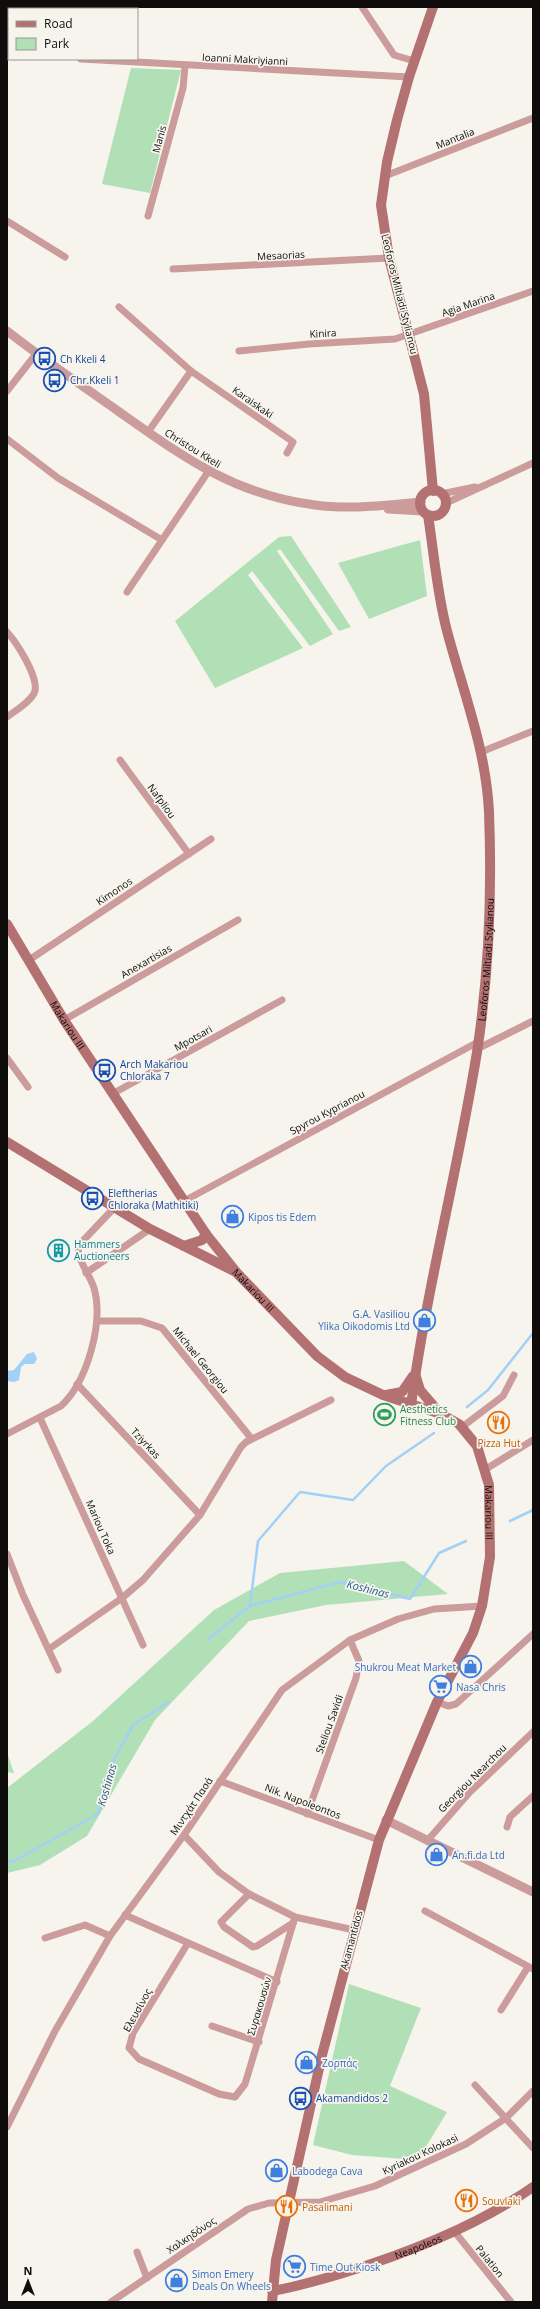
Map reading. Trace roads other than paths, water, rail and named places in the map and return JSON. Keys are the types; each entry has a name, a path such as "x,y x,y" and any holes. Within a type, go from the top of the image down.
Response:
{"main road":[{"name":"Leoforos Miltiadi Stylianou","path":"411,1404 425,1311 477,1046 485,965 489,888 489,810 481,752 442,608 435,564 429,440 424,394 389,258 381,205 390,148 409,77 433,7"},
{"name":"Makariou III","path":"7,924 64,1020 186,1200 206,1234 237,1273 317,1356 345,1377 383,1395 441,1414 462,1427 477,1446 486,1469 490,1494 490,1557 482,1606"},
{"path":"7,1142 150,1229 237,1273"},
{"path":"184,1246 202,1240 206,1234"},
{"path":"383,1395 402,1392 415,1373"},
{"path":"415,1373 420,1390 441,1414"},
{"name":"Akamantidos","path":"272,2302 276,2260 322,2055 379,1840 436,1702 473,1633 482,1606"},
{"name":"Neapoleos","path":"272,2291 287,2289 368,2265 454,2231 518,2197 533,2187"}],"street":[{"path":"362,7 394,55 414,61"},
{"name":"Ioanni Makriyianni","path":"96,60 409,77"},
{"name":"Manis","path":"148,216 183,88 185,66"},
{"name":"Mantalia","path":"385,176 533,118"},
{"path":"7,221 65,257"},
{"name":"Mesaorias","path":"173,269 389,258"},
{"name":"Agia Marina","path":"409,335 533,291"},
{"name":"Karaiskaki","path":"119,307 191,371 293,442 287,453"},
{"name":"Christou Kkeli","path":"7,331 36,354 208,472 268,496 314,505 346,508 433,504"},
{"name":"Kinira","path":"239,351 309,344 395,339 409,335"},
{"path":"7,391 36,354"},
{"path":"148,432 191,371"},
{"path":"7,439 58,478 162,540"},
{"path":"433,504 487,484 533,463"},
{"path":"127,592 208,472"},
{"path":"433,504 487,484"},
{"path":"7,632 28,665 35,684 34,692 31,698 7,716"},
{"path":"481,752 533,731"},
{"name":"Nafpliou","path":"120,760 189,854"},
{"name":"Kimonos","path":"29,960 211,839"},
{"name":"Anexartisias","path":"64,1020 238,920"},
{"name":"Mpotsari","path":"114,1093 282,1000"},
{"name":"Spyrou Kyprianou","path":"186,1200 477,1046 533,1021"},
{"path":"7,1058 28,1087"},
{"path":"7,1434 61,1406 68,1400 77,1384 95,1340 97,1321 94,1288 78,1255 78,1246 115,1208"},
{"path":"86,1274 150,1229"},
{"name":"Michael Georgiou","path":"97,1321 141,1321 162,1328 251,1438"},
{"path":"462,1427 503,1396 514,1375"},
{"name":"Tziyrkas","path":"77,1384 200,1515"},
{"path":"49,1649 122,1598 143,1580 200,1515 240,1447 251,1438 331,1400"},
{"name":"Mariou Toka","path":"40,1418 143,1645"},
{"path":"486,1469 533,1440"},
{"path":"7,1554 23,1595 58,1670"},
{"name":"Μιντχάτ Πασά","path":"7,2126 55,2031 110,1936 184,1835 282,1690 350,1640 398,1619 427,1611 482,1606"},
{"path":"436,1702 448,1706 456,1704 533,1634"},
{"name":"Steliou Savidi","path":"307,1814 356,1678 359,1661 350,1640"},
{"name":"Georgiou Nearchou","path":"427,1841 469,1793 533,1732"},
{"name":"Nik. Napoleontos","path":"220,1781 379,1840"},
{"path":"507,1827 510,1817 533,1796"},
{"path":"386,1820 533,1892"},
{"path":"184,1835 219,1872 249,1894 294,1920 354,1930"},
{"path":"249,1894 221,1922 224,1927 250,1946 257,1946 294,1920"},
{"path":"425,1911 530,1968 501,2010"},
{"path":"124,1915 277,1982"},
{"name":"Συρακουσών","path":"235,2097 245,2084 259,2042 294,1920"},
{"path":"45,1938 85,1925 110,1936"},
{"name":"Ελευσίνος","path":"188,1943 133,2033 129,2048 139,2059 219,2094 235,2097"},
{"path":"212,2026 259,2042"},
{"path":"475,2085 533,2148"},
{"name":"Kyriakou Kolokasi","path":"290,2202 320,2202 375,2186 466,2144 506,2118 533,2091"},
{"name":"Χαλκηδόνος","path":"111,2302 248,2209 269,2203 290,2202"},
{"name":"Palation","path":"454,2231 511,2302"},
{"path":"137,2252 147,2278"}],"water":[{"path":"34,1352 37,1359 34,1364 25,1364 21,1367 19,1380 14,1382 7,1381 7,1371 14,1370 27,1354"}],"waterway":[{"path":"467,1407 488,1390 533,1333"},
{"path":"250,1606 258,1541 300,1492 353,1500 386,1466 434,1433"},
{"name":"Koshinas","path":"510,1521 533,1510"},
{"name":"Koshinas","path":"208,1639 250,1606 340,1582 410,1599 439,1553 466,1541"},
{"name":"Koshinas","path":"7,1861 14,1861 98,1814 111,1765 133,1725 169,1702"}],"place":[{"name":"Ch Kkeli 4","path":"45,359"},
{"name":"Chr.Kkeli 1","path":"55,380"},
{"name":"Arch Makariou Chloraka 7","path":"104,1070"},
{"name":"Eleftherias Chloraka (Mathitiki)","path":"93,1199"},
{"name":"Kipos tis Edem","path":"232,1217"},
{"name":"Hammers Auctioneers","path":"58,1250"},
{"name":"G.A. Vasiliou Ylika Oikodomis Ltd","path":"425,1320"},
{"name":"Aesthetics Fitness Club","path":"384,1415"},
{"name":"Pizza Hut","path":"499,1423"},
{"name":"Shukrou Meat Market","path":"471,1667"},
{"name":"Nasa Chris","path":"440,1687"},
{"name":"An.fi.da Ltd","path":"437,1855"},
{"name":"Ζορπάς","path":"307,2063"},
{"name":"Akamandidos 2","path":"300,2098"},
{"name":"Labodega Cava","path":"277,2171"},
{"name":"Souvlaki","path":"466,2201"},
{"name":"Pasalimani","path":"286,2207"},
{"name":"Time Out Kiosk","path":"295,2267"},
{"name":"Simon Emery Deals On Wheels","path":"176,2280"}]}
